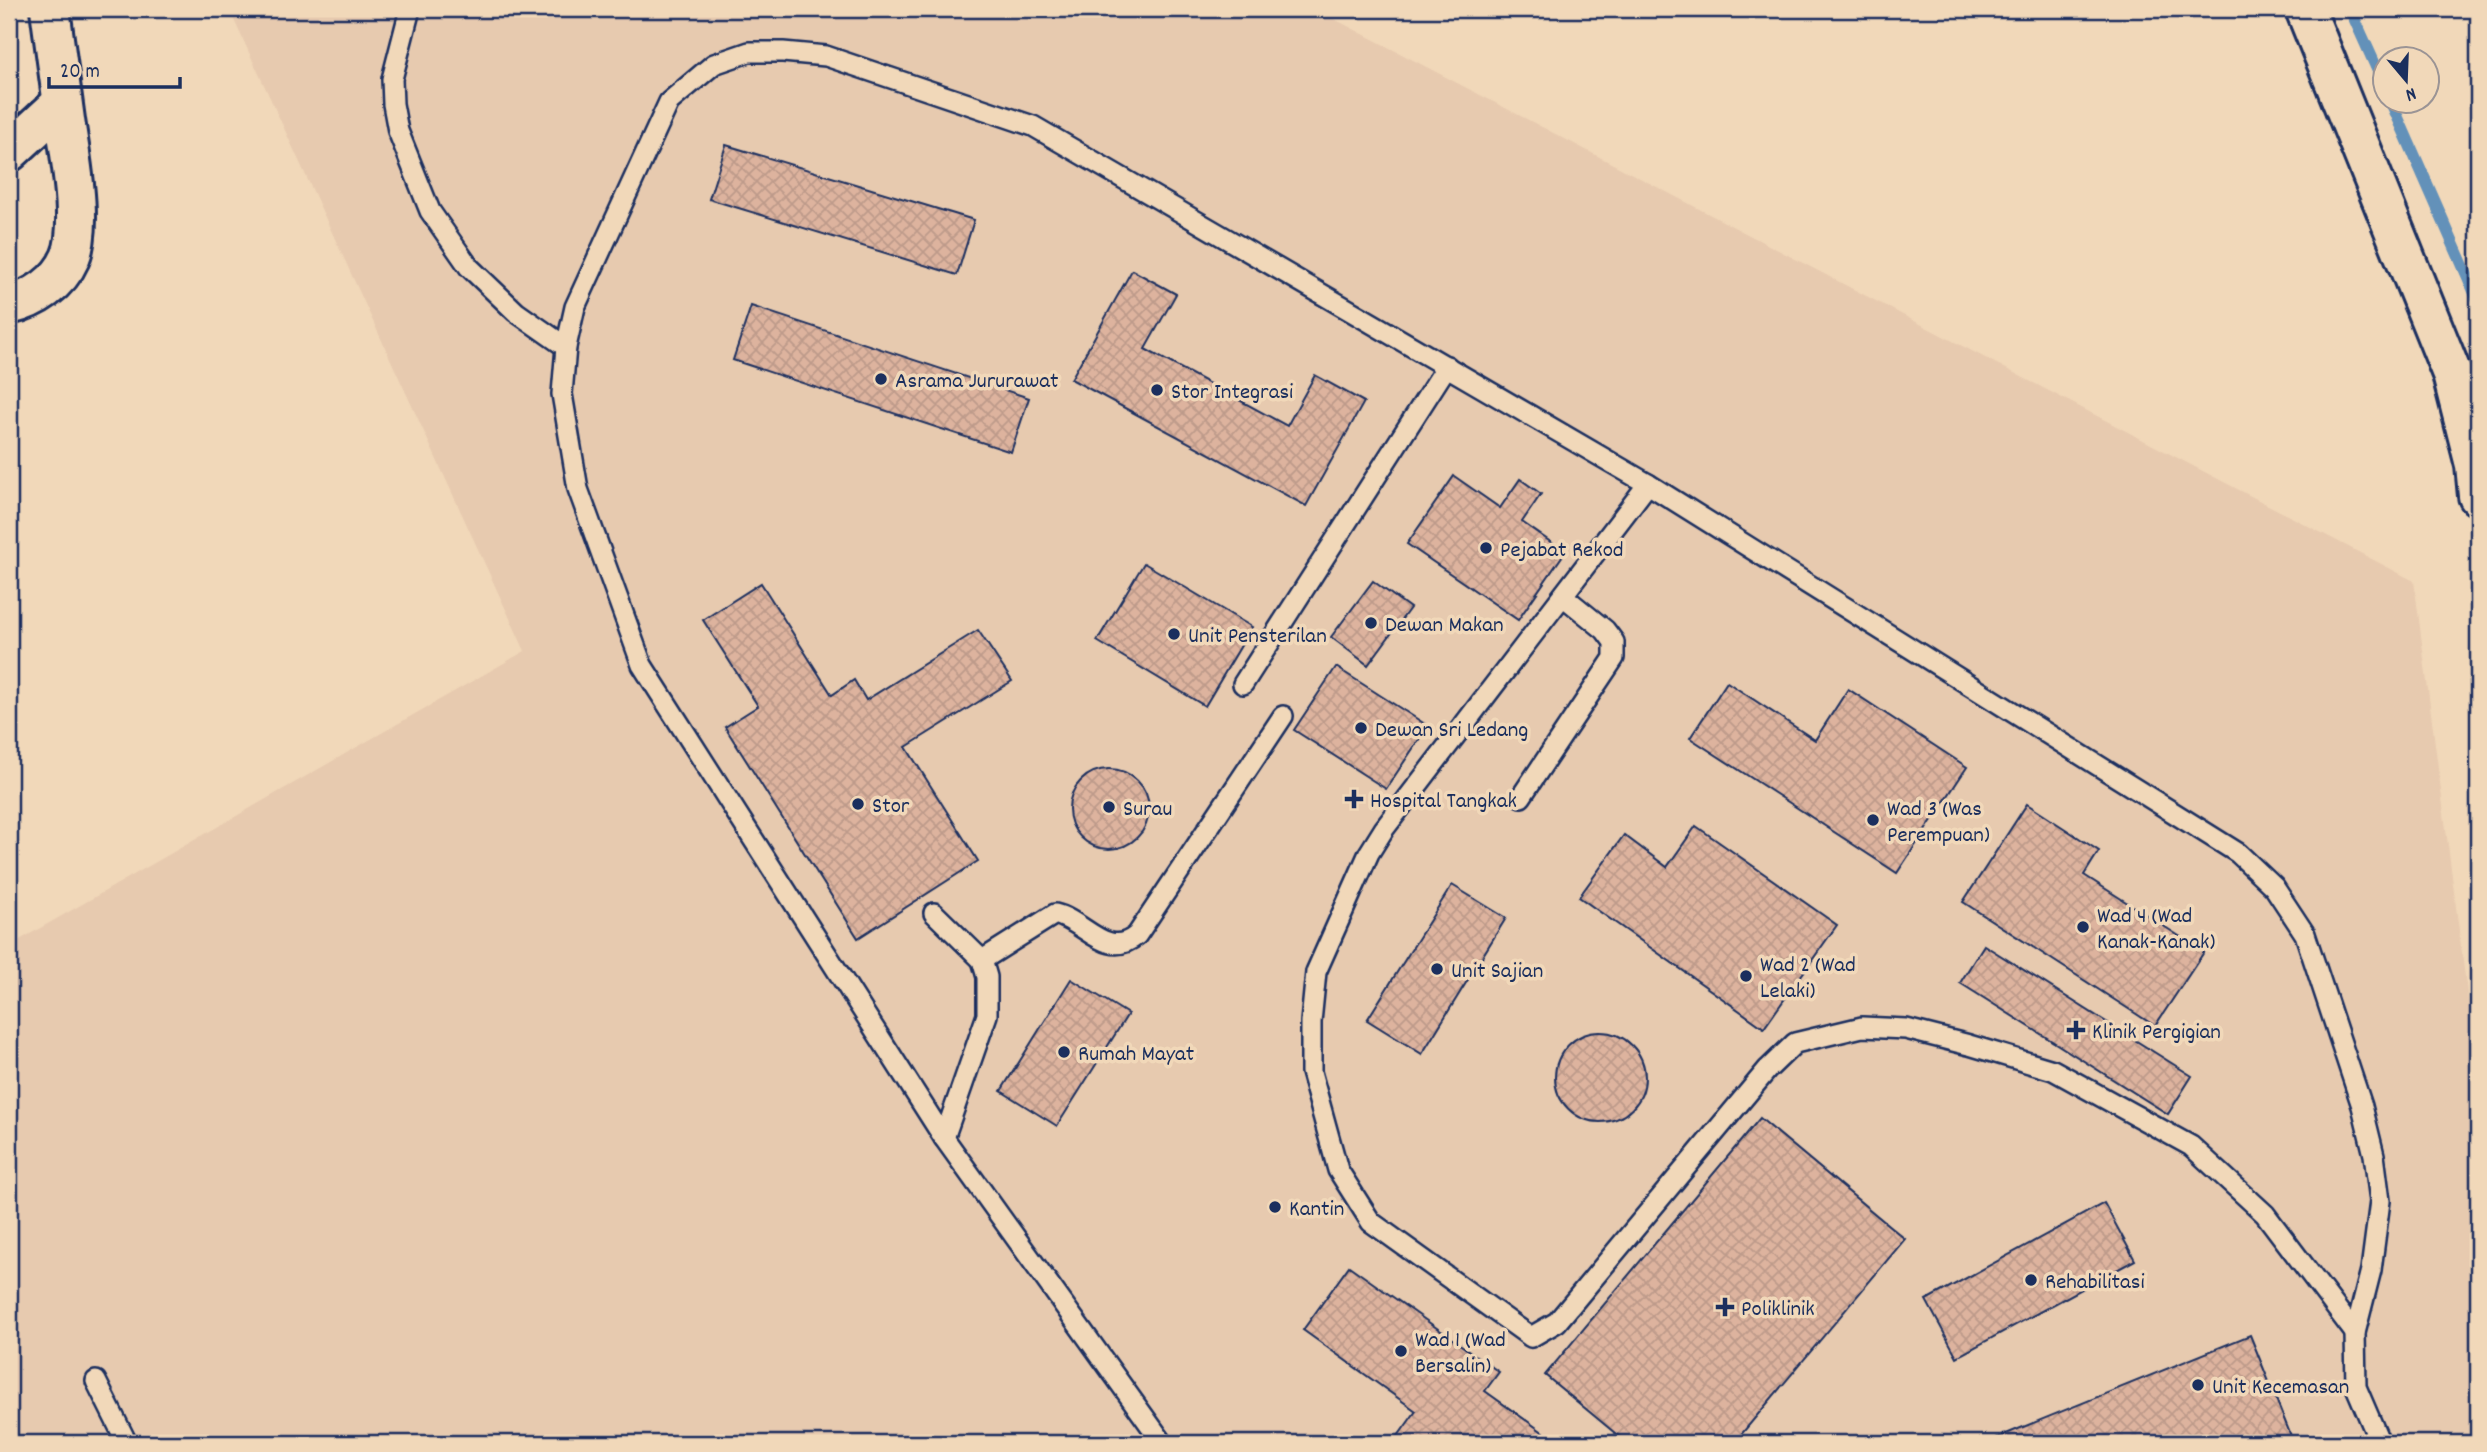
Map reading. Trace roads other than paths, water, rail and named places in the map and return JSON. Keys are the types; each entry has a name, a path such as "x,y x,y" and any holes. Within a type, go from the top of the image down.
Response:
{"street":[{"path":"9,305 48,287 70,258 75,240 73,182 50,9"},
{"path":"2305,9 2452,374 2475,465 2478,496"},
{"path":"9,152 62,103"}],"lane":[{"path":"410,9 392,79 393,104 398,131 430,212 469,267 482,280 516,312 566,347"},
{"path":"1163,1443 944,1138 642,666 578,489 562,394 566,347 575,307 669,102 714,64 749,51 826,56 1033,126 1648,484 2238,853 2274,887 2305,934 2362,1105 2374,1155 2380,1201 2371,1270 2356,1333 2356,1387 2380,1443"},
{"path":"1243,684 1447,366"},
{"path":"1648,484 1384,829 1369,853 1316,972 1311,1022 1311,1072 1338,1170 1371,1222 1531,1337 1557,1322 1767,1070 1795,1043 1862,1027 1906,1029 2053,1070 2192,1146 2265,1214 2356,1333"},
{"path":"1521,797 1614,658 1614,642 1605,630 1563,596"},
{"path":"982,960 1055,914 1066,916 1109,944 1119,946 1130,942 1137,936 1283,716"},
{"path":"934,913 982,960 987,977 987,1015 944,1138"},
{"path":"96,1381 127,1443"}],"waterway":[{"path":"2350,9 2372,58"},
{"path":"2397,116 2478,300"}],"place":[{"name":"Asrama Jururawat","path":"881,379"},
{"name":"Stor Integrasi","path":"1157,390"},
{"name":"Pejabat Rekod","path":"1486,548"},
{"name":"Dewan Makan","path":"1371,623"},
{"name":"Unit Pensterilan","path":"1174,634"},
{"name":"Dewan Sri Ledang","path":"1361,728"},
{"name":"Hospital Tangkak","path":"1354,799"},
{"name":"Stor","path":"858,804"},
{"name":"Surau","path":"1109,807"},
{"name":"Wad 3 (Was Perempuan)","path":"1873,820"},
{"name":"Wad 4 (Wad Kanak-Kanak)","path":"2083,927"},
{"name":"Unit Sajian","path":"1437,969"},
{"name":"Wad 2 (Wad Lelaki)","path":"1746,976"},
{"name":"Klinik Pergigian","path":"2076,1030"},
{"name":"Rumah Mayat","path":"1064,1052"},
{"name":"Kantin","path":"1275,1207"},
{"name":"Rehabilitasi","path":"2031,1280"},
{"name":"Poliklinik","path":"1725,1307"},
{"name":"Wad 1 (Wad Bersalin)","path":"1401,1351"},
{"name":"Unit Kecemasan","path":"2198,1385"}]}
